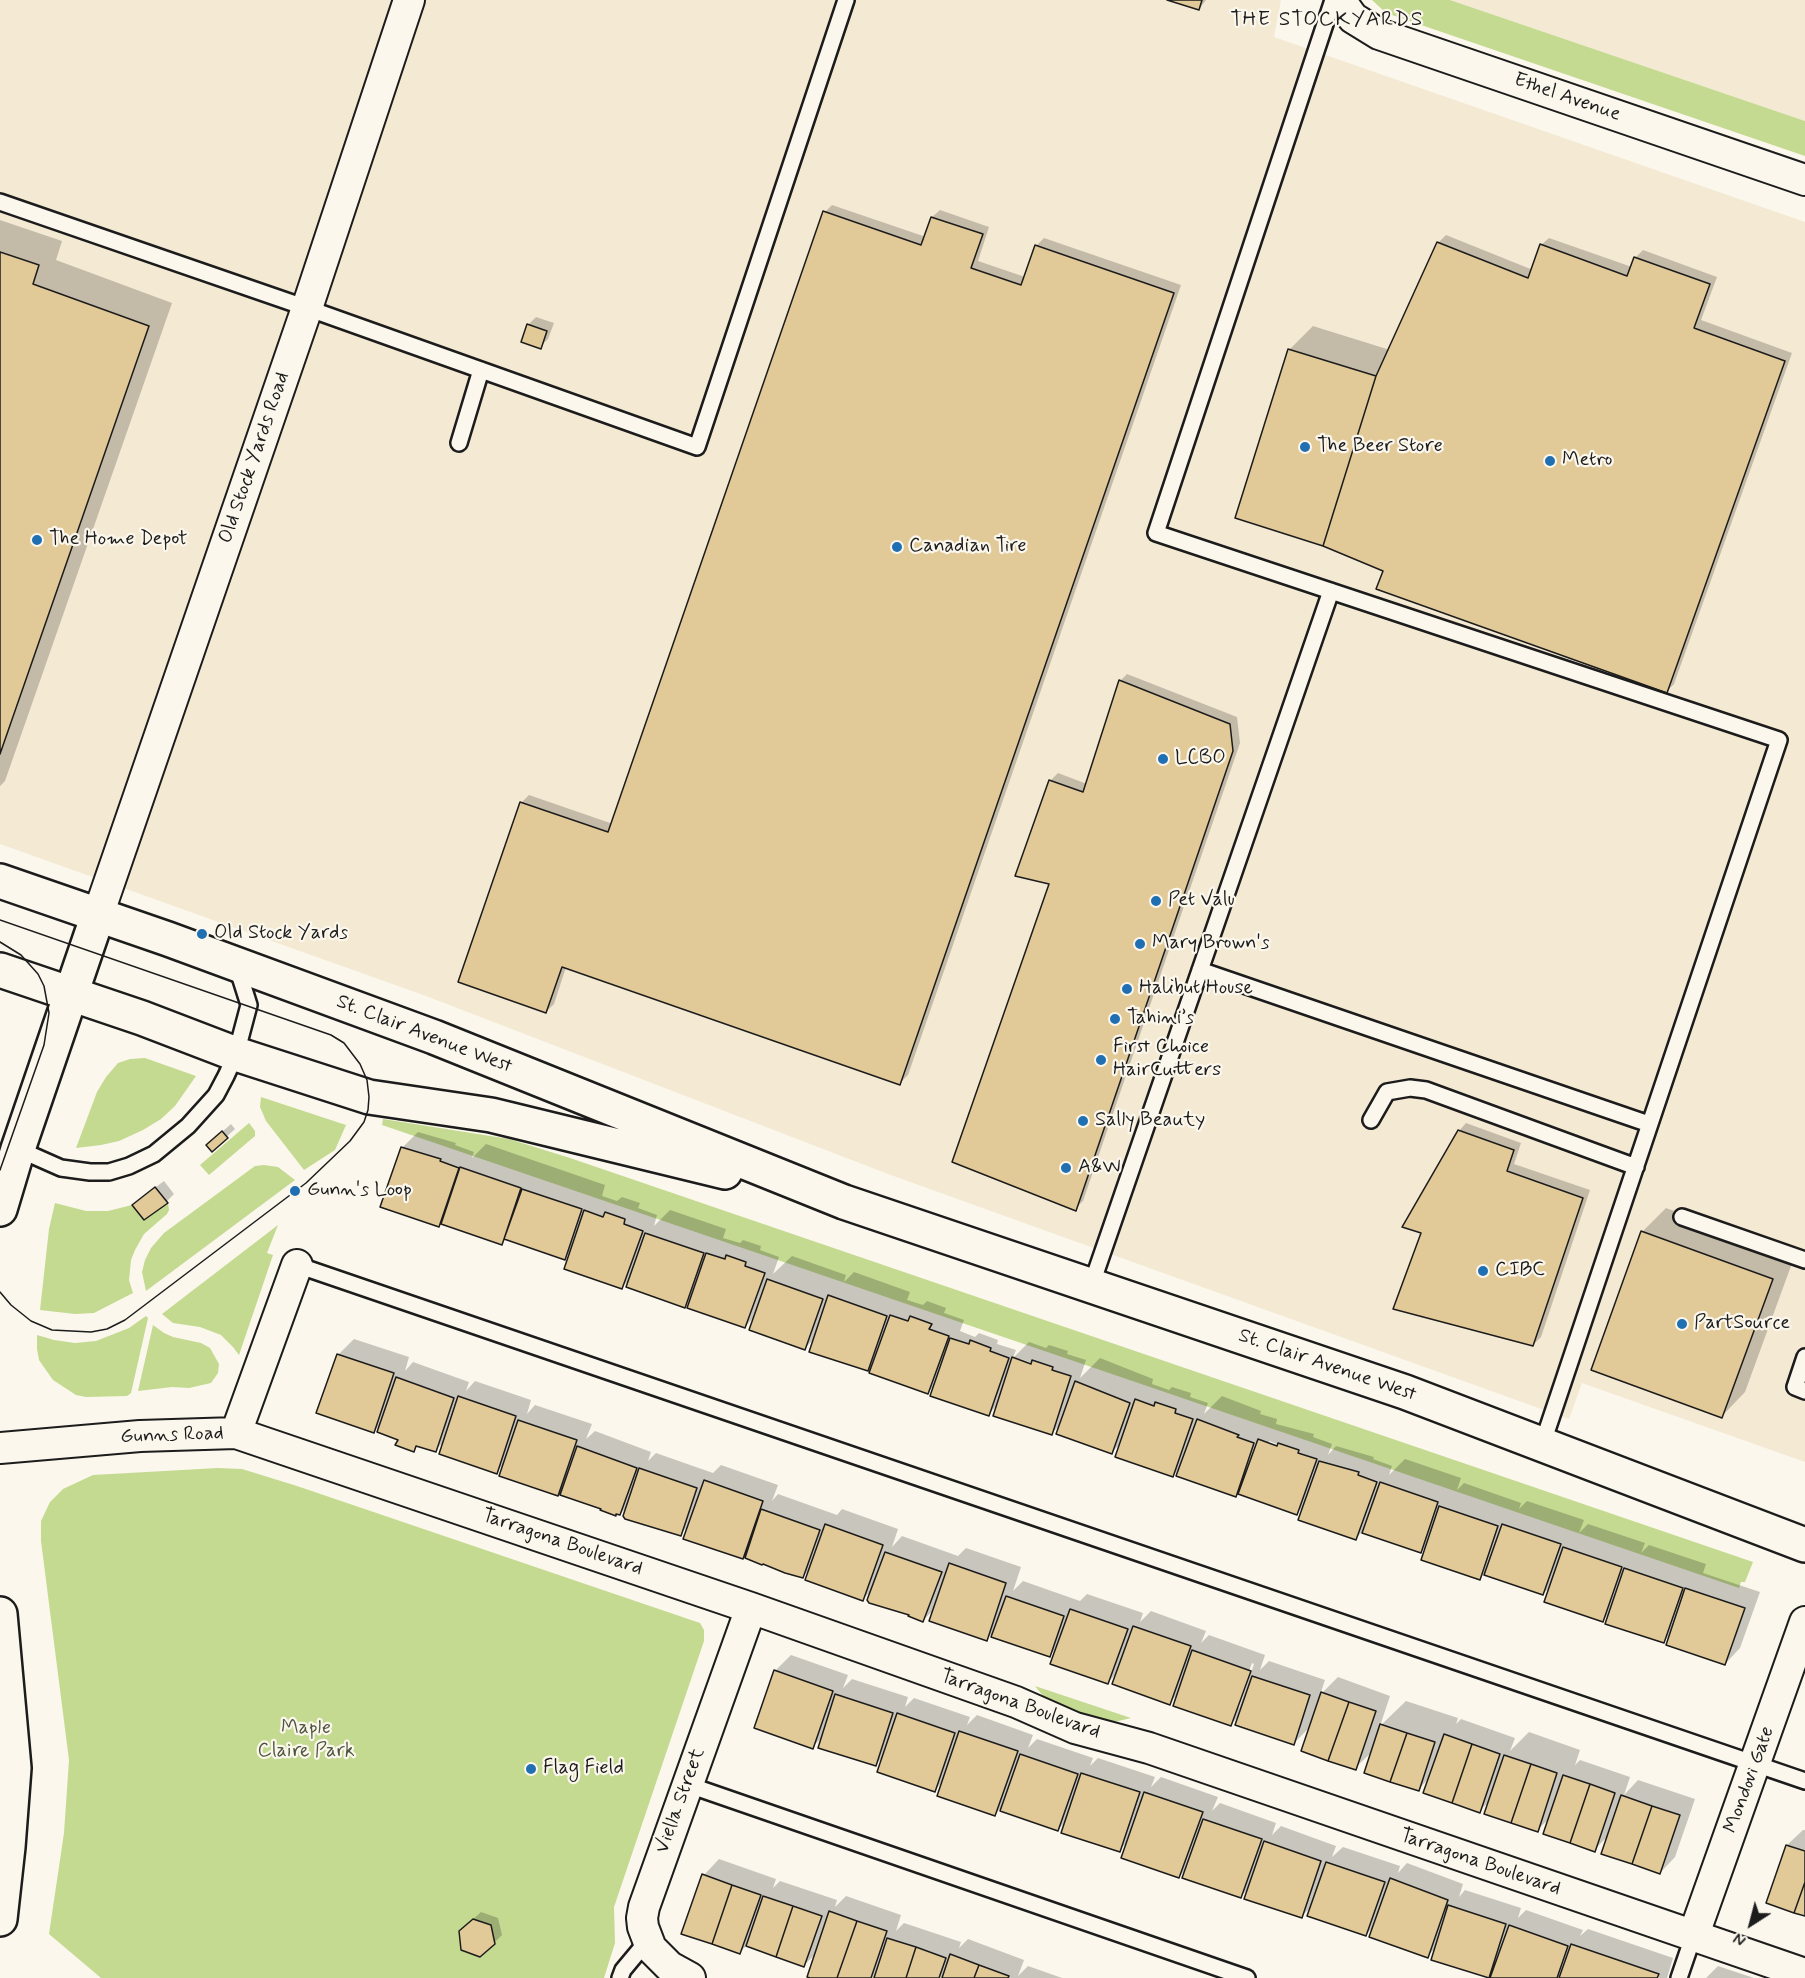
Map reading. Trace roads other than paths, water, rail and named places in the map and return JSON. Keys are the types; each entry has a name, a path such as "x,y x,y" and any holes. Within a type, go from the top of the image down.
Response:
{"main road":[{"name":"St. Clair Avenue West","path":"0,881 434,1037 844,1202 1394,1388 1805,1545"},
{"path":"0,1209 18,1149 98,915"},
{"name":"St. Clair Avenue West","path":"0,970 142,1017 236,1054 369,1097 491,1115 844,1202"},
{"path":"0,1614 14,1768 4,1846 0,1919"}],"street":[{"name":"Old Stock Yards Road","path":"98,915 307,308 408,0"},
{"name":"Ethel Avenue","path":"1340,0 1353,18 1379,33 1805,180"},
{"name":"Gunns Road","path":"0,1448 140,1436 236,1433 297,1265"},
{"name":"Tarragona Boulevard","path":"236,1433 751,1608 1016,1702 1075,1728 1149,1748 1805,1974"},
{"name":"Viella Street","path":"690,1978 677,1972 658,1958 648,1940 642,1918 644,1906 686,1784 751,1608"},
{"name":"Mondovi Gate","path":"1693,1937 1805,1622"}],"lane":[{"path":"0,202 307,308 697,447 846,0"},
{"path":"1333,0 1156,532 1779,740 1542,1445"},
{"path":"459,443 481,370"},
{"path":"1091,1286 1331,591"},
{"path":"18,1149 61,1168 109,1172 129,1166 154,1154 188,1126 216,1095 236,1054 249,1005 236,964"},
{"path":"1200,970 1649,1124"},
{"path":"1371,1120 1387,1092 1410,1088 1426,1090 1636,1167"},
{"path":"1683,1217 1805,1260"},
{"path":"297,1265 1805,1781"},
{"path":"1805,1357 1795,1387 1805,1391"},
{"path":"686,1784 1246,1978"},
{"path":"1679,1978 1693,1937"},
{"path":"620,1978 622,1970 648,1940"}],"tram line":[{"path":"0,920 331,1035 344,1043 360,1064 367,1080 369,1097 364,1122 350,1141 306,1183 125,1320 107,1329 91,1332 52,1330 31,1321 11,1305 0,1292"},
{"path":"0,942 21,955 38,974 44,986 49,1013 44,1045 0,1170"}],"place":[{"name":"The Beer Store","path":"1305,447"},
{"name":"Metro","path":"1550,461"},
{"name":"The Home Depot","path":"37,540"},
{"name":"Canadian Tire","path":"897,547"},
{"name":"LCBO","path":"1163,759"},
{"name":"Pet Valu","path":"1156,901"},
{"name":"Old Stock Yards","path":"202,934"},
{"name":"Mary Brown's","path":"1140,944"},
{"name":"Halibut House","path":"1127,989"},
{"name":"Tahini’s","path":"1115,1019"},
{"name":"First Choice HairCutters","path":"1101,1060"},
{"name":"Sally Beauty","path":"1083,1121"},
{"name":"A&W","path":"1066,1168"},
{"name":"Gunn's Loop","path":"295,1191"},
{"name":"CIBC","path":"1483,1271"},
{"name":"PartSource","path":"1682,1324"},
{"name":"Flag Field","path":"531,1769"}],"district":[{"name":"THE STOCKYARDS","path":"1327,21"}],"park label":[{"name":"Maple Claire Park","path":"306,1740"}]}
